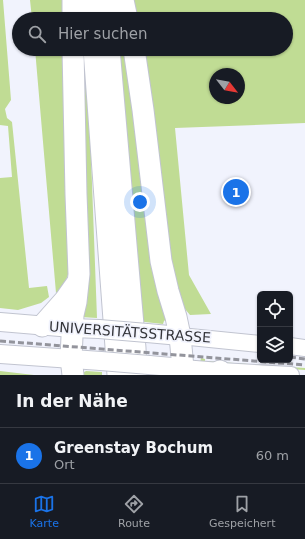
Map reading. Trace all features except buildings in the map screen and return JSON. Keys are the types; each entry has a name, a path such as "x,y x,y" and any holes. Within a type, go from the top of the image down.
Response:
{"highway":[{"path":"73,0 73,12"},
{"path":"90,0 91,12"},
{"path":"105,0 106,12"},
{"path":"123,0 126,12"},
{"path":"72,367 72,328 79,274 73,56"},
{"path":"95,56 118,375"},
{"path":"110,56 134,341 142,370"},
{"path":"135,56 162,266 180,336 182,371"},
{"path":"42,326 65,300 77,283"}],"main road":[{"name":"UNIVERSITÄTSSTRASSE","path":"0,322 147,333 257,344"},
{"path":"293,346 305,348"},
{"path":"0,354 72,367 101,361 142,370 291,375"}],"green space":[{"path":"0,0 3,0 11,100 5,109 7,118 12,122 29,288 47,286 49,297 41,303 18,310 0,308 0,178 12,177 8,126 0,125"},
{"path":"30,0 69,0 69,12 31,12"},
{"path":"129,0 305,0 305,123 175,128 189,275 211,314 190,315 185,309 181,311 176,306 138,56 293,56 293,12 131,12"},
{"path":"36,56 69,56 71,265 64,284 56,293"},
{"path":"78,56 87,56 97,318 81,317"},
{"path":"117,56 127,56 169,317 163,324 136,321"},
{"path":"201,358 205,359 205,361 305,368 305,370 200,363"},
{"path":"0,371 34,375 0,375"},
{"path":"86,371 102,372 102,375 81,374"}],"railway":[{"path":"0,341 305,365"},
{"path":"293,357 305,359"}],"place":[{"name":"Greenstay Bochum","path":"236,192"}]}
